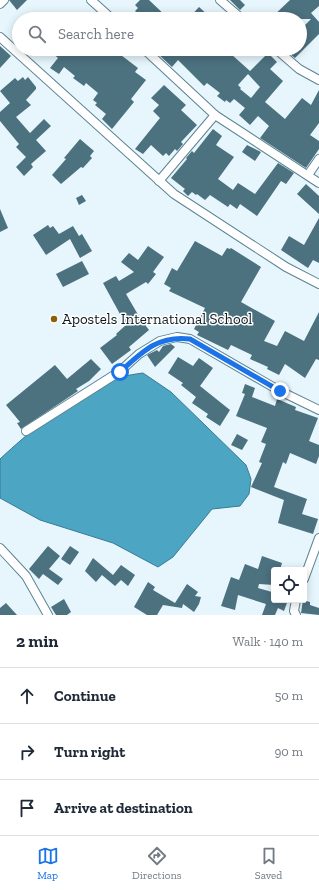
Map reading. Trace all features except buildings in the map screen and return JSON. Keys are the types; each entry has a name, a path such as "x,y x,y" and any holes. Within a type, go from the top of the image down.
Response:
{"street":[{"path":"0,4 4,0"},
{"path":"91,0 104,12"},
{"path":"220,0 234,12"},
{"path":"0,37 12,48"},
{"path":"21,56 174,194 286,267 319,284"},
{"path":"152,56 215,114 319,183"},
{"path":"284,56 299,69 319,80"},
{"path":"159,181 215,114"},
{"path":"308,175 319,159"},
{"path":"26,431 120,372 139,354 160,341 177,337 190,339 280,391 319,410"},
{"path":"307,571 319,538"},
{"path":"1,552 26,576 48,615"},
{"path":"295,603 294,611 296,615"}],"water":[{"path":"143,373 171,392 246,465 251,479 249,494 240,506 212,509 173,557 158,567 113,543 40,520 0,498 0,459 23,438 59,410 98,385 120,377"}],"place":[{"name":"Apostels International School","path":"54,319"}],"route":[{"path":"120,372 139,354 160,341 177,337 190,339 280,391"}]}
